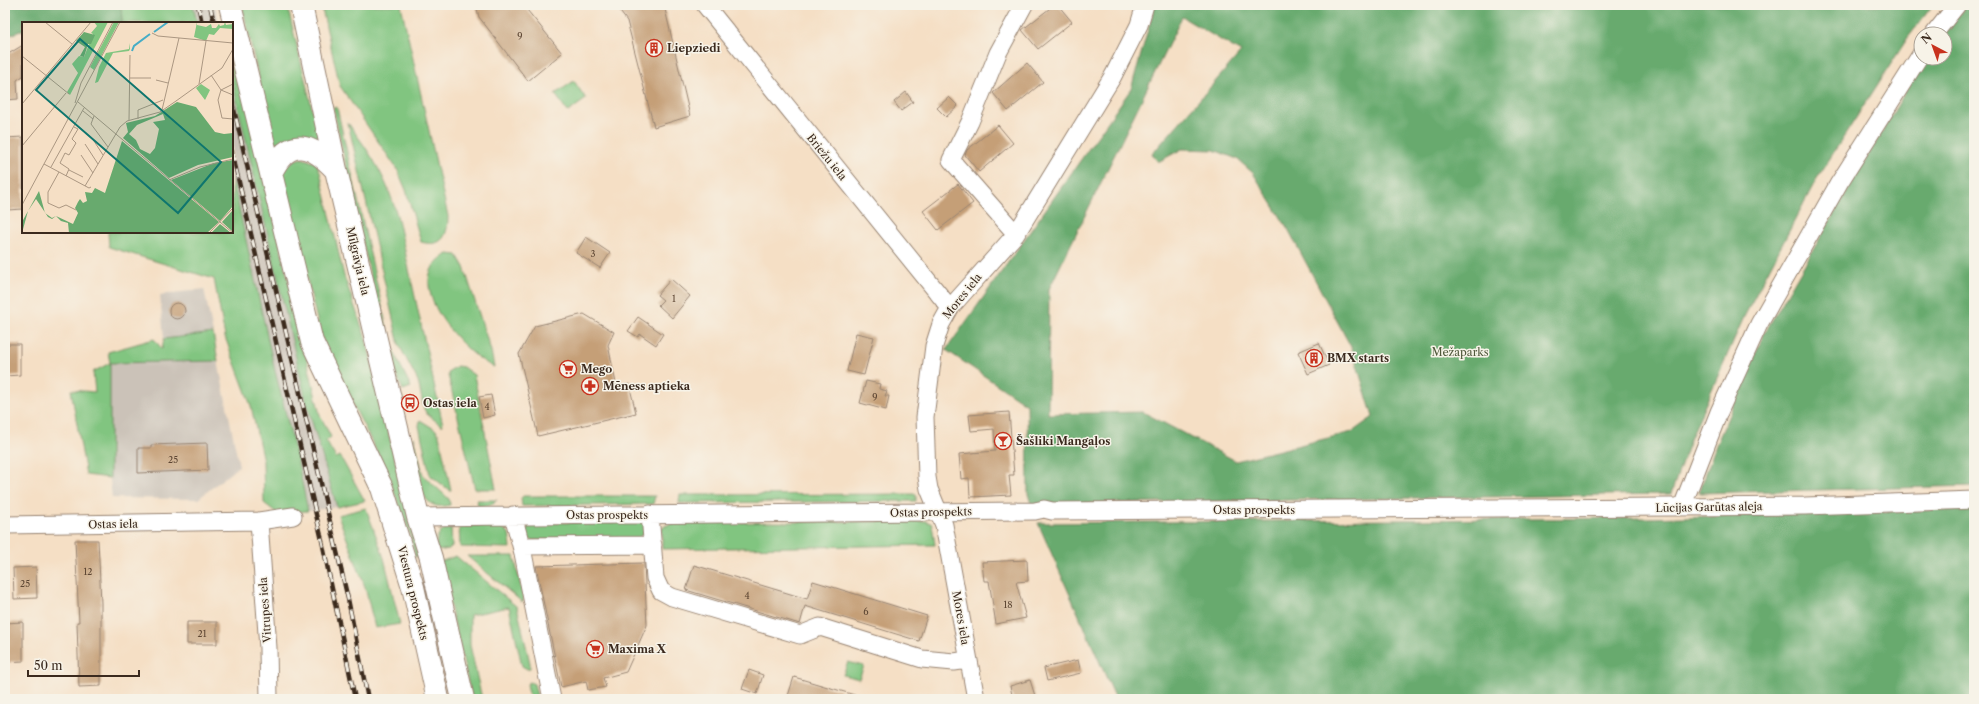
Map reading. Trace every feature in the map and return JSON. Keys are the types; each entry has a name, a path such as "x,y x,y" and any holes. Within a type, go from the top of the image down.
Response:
{"main road":[{"path":"230,5 271,173"},
{"name":"Mīlgrāvja iela","path":"301,5 336,170 418,517"},
{"path":"271,173 277,161 285,152 296,148 308,148 323,156 336,170"},
{"name":"Viestura prospekts","path":"271,173 312,342 382,488 414,587 438,699"},
{"path":"418,517 431,558 463,699"}],"street":[{"name":"Briežu iela","path":"705,5 950,308"},
{"path":"1016,234 951,160 970,122 998,53 1024,5"},
{"name":"Mores iela","path":"976,699 944,525 938,512 927,477 925,417 934,346 941,324 950,308 1016,234 1116,70 1139,25 1145,5"},
{"path":"1940,26 1956,5"},
{"path":"1682,507 1719,412 1759,324 1839,183 1913,66"},
{"name":"Lūcijas Garūtas aleja","path":"1443,508 1805,506 1974,500"},
{"name":"Ostas prospekts","path":"418,517 1035,511 1044,509 1052,511 1443,508"},
{"path":"650,514 655,578 661,591 672,597 800,635 820,627 922,659 954,662 968,660"},
{"path":"513,515 521,546 552,699"},
{"name":"Ostas iela","path":"5,525 259,520 293,516"},
{"name":"Vitrupes iela","path":"259,520 268,648 269,699"},
{"path":"521,546 653,545"}],"shaded area":[{"path":"193,5 215,5 219,22 197,22"},
{"path":"233,84 306,401 337,507 308,511 297,458 274,367 233,181"},
{"path":"204,289 213,333 164,339 160,295"},
{"path":"218,361 239,466 198,499 112,498 110,480 110,363"}],"green space":[{"path":"5,5 121,5 122,22 22,22 22,30 5,37"},
{"path":"121,5 193,5 197,22 122,22"},
{"path":"242,5 287,5 321,145 275,150"},
{"path":"321,5 401,5 448,216 447,229 443,238 439,241 434,243 421,242 406,190 397,169 340,86"},
{"name":"Mežaparks","path":"1155,5 1933,5 1917,26 1913,26 1913,31 1816,180 1744,317 1691,437 1671,494 1031,504 1028,494 1027,405 946,350 1131,89","holes":["1182,17 1241,52 1152,154 1158,162 1182,149 1214,150 1237,159 1253,173 1288,229 1352,349 1373,417 1352,432 1236,461 1143,412 1048,414 1049,289"]},
{"path":"1966,5 1974,5 1974,486 1699,493 1716,445 1764,334 1920,66 1953,66 1953,26 1949,26"},
{"path":"233,45 320,415 331,437 326,441 336,458 340,456 365,501 337,507 306,401 233,84"},
{"path":"574,81 586,99 568,112 555,94"},
{"path":"333,107 337,108 391,346 411,387 403,390 389,360"},
{"path":"348,123 378,168 394,204 443,425 427,414 424,409 418,381 399,345"},
{"path":"302,158 316,163 320,172 344,276 366,339 418,556 415,557 410,535 386,470 343,385 321,336 282,177 288,164"},
{"path":"233,181 274,367 297,458 308,511 277,513 264,503 263,461 251,406 225,337 214,279 109,247 108,233 233,233"},
{"path":"448,254 457,255 464,267 491,351 494,367 466,347 452,332 440,315 432,297 429,280 434,266"},
{"path":"213,333 218,361 110,363 108,352 154,339 162,349 164,339"},
{"path":"110,363 110,478 86,475 71,390 95,392 93,372"},
{"path":"457,366 463,367 474,375 496,489 475,489 448,375 449,371"},
{"path":"420,420 436,430 439,435 451,490 430,475 419,426"},
{"path":"414,437 423,475 449,499 450,505 434,505 428,501 423,494 419,485 415,464"},
{"path":"916,494 916,501 679,503 680,495"},
{"path":"523,496 655,496 653,504 522,506 521,498"},
{"path":"477,500 497,500 489,506 478,506"},
{"path":"366,508 384,558 400,624 375,628 365,587 338,515"},
{"path":"1974,509 1974,699 1116,699 1038,523 1646,518"},
{"path":"926,521 932,524 935,545 662,549 662,527 673,523"},
{"path":"645,522 643,540 530,540 526,533 527,528 535,523"},
{"path":"499,525 509,533 511,548 460,547 459,526"},
{"path":"451,526 452,546 449,549 437,551 436,542 438,535 443,530"},
{"path":"456,556 517,607 530,663 530,668 527,669 522,666 509,607 470,615 470,645 482,699 472,699 440,562"},
{"path":"467,556 514,556 524,601 522,602"},
{"path":"848,662 864,666 859,679 843,675"},
{"path":"530,682 534,684 538,699 530,699 527,684"}],"building":[{"path":"476,5 523,5 562,53 528,81 479,17"},
{"name":"Liepziedi","path":"615,5 664,5 690,116 654,127 627,21"},
{"path":"1054,5 1058,5 1072,22 1038,49 1022,30"},
{"path":"22,46 22,77 17,80 18,99 5,100 5,56"},
{"path":"1027,63 1043,82 1008,111 993,93"},
{"path":"906,92 913,102 901,111 894,102"},
{"path":"949,97 958,106 946,117 937,108"},
{"path":"998,125 1013,143 979,172 965,155 967,150"},
{"path":"22,137 22,209 7,210 5,138"},
{"path":"958,184 973,203 938,230 923,211"},
{"path":"586,237 610,253 600,268 576,253"},
{"path":"671,279 690,296 672,318 658,305 663,300 657,295"},
{"path":"177,303 183,305 185,311 183,317 177,319 171,317 169,311 171,305"},
{"name":"Mego","path":"584,314 614,332 608,345 617,388 629,384 636,413 538,436 519,354 535,326"},
{"path":"638,317 663,334 656,345 640,334 638,337 628,331"},
{"path":"856,333 874,337 864,375 847,371"},
{"name":"BMX starts","path":"1319,343 1329,365 1308,374 1298,352"},
{"path":"5,344 20,344 20,375 5,376"},
{"path":"866,381 880,384 879,389 887,391 885,396 889,396 886,410 860,403"},
{"path":"491,395 495,415 483,418 479,397"},
{"name":"Šašliki Mangaļos","path":"1009,412 1014,475 1009,475 1011,495 970,497 969,478 961,479 959,454 995,451 994,429 971,431 969,415"},
{"path":"207,443 208,470 138,473 138,448 151,448 151,445"},
{"path":"75,540 98,540 101,603 101,686 79,687 77,622 79,622"},
{"path":"1027,560 1028,581 1016,582 1026,618 996,624 989,581 984,581 982,562"},
{"name":"Maxima X","path":"644,563 647,625 626,672 603,678 606,687 588,690 586,681 561,687 536,566"},
{"path":"694,565 807,599 813,581 927,616 919,641 805,606 800,624 686,590"},
{"path":"36,567 37,598 14,599 13,568"},
{"path":"23,622 23,661 5,662 5,623"},
{"path":"187,622 217,622 217,644 187,644"},
{"path":"1078,660 1081,673 1047,681 1044,668"},
{"path":"749,670 763,675 757,694 742,689"},
{"path":"794,677 858,696 857,699 787,699"},
{"path":"1030,680 1036,699 1013,699 1010,686"}],"railway":[{"path":"198,5 202,22"},
{"path":"210,5 214,22"},
{"path":"233,105 348,599 368,699"},
{"path":"233,156 321,536 355,699"}],"place":[{"name":"Liepziedi","path":"654,48"},
{"name":"BMX starts","path":"1314,358"},
{"name":"Mego","path":"568,369"},
{"name":"Mēness aptieka","path":"590,386"},
{"name":"Ostas iela","path":"410,403"},
{"name":"Šašliki Mangaļos","path":"1003,441"},
{"name":"Maxima X","path":"595,649"}]}
